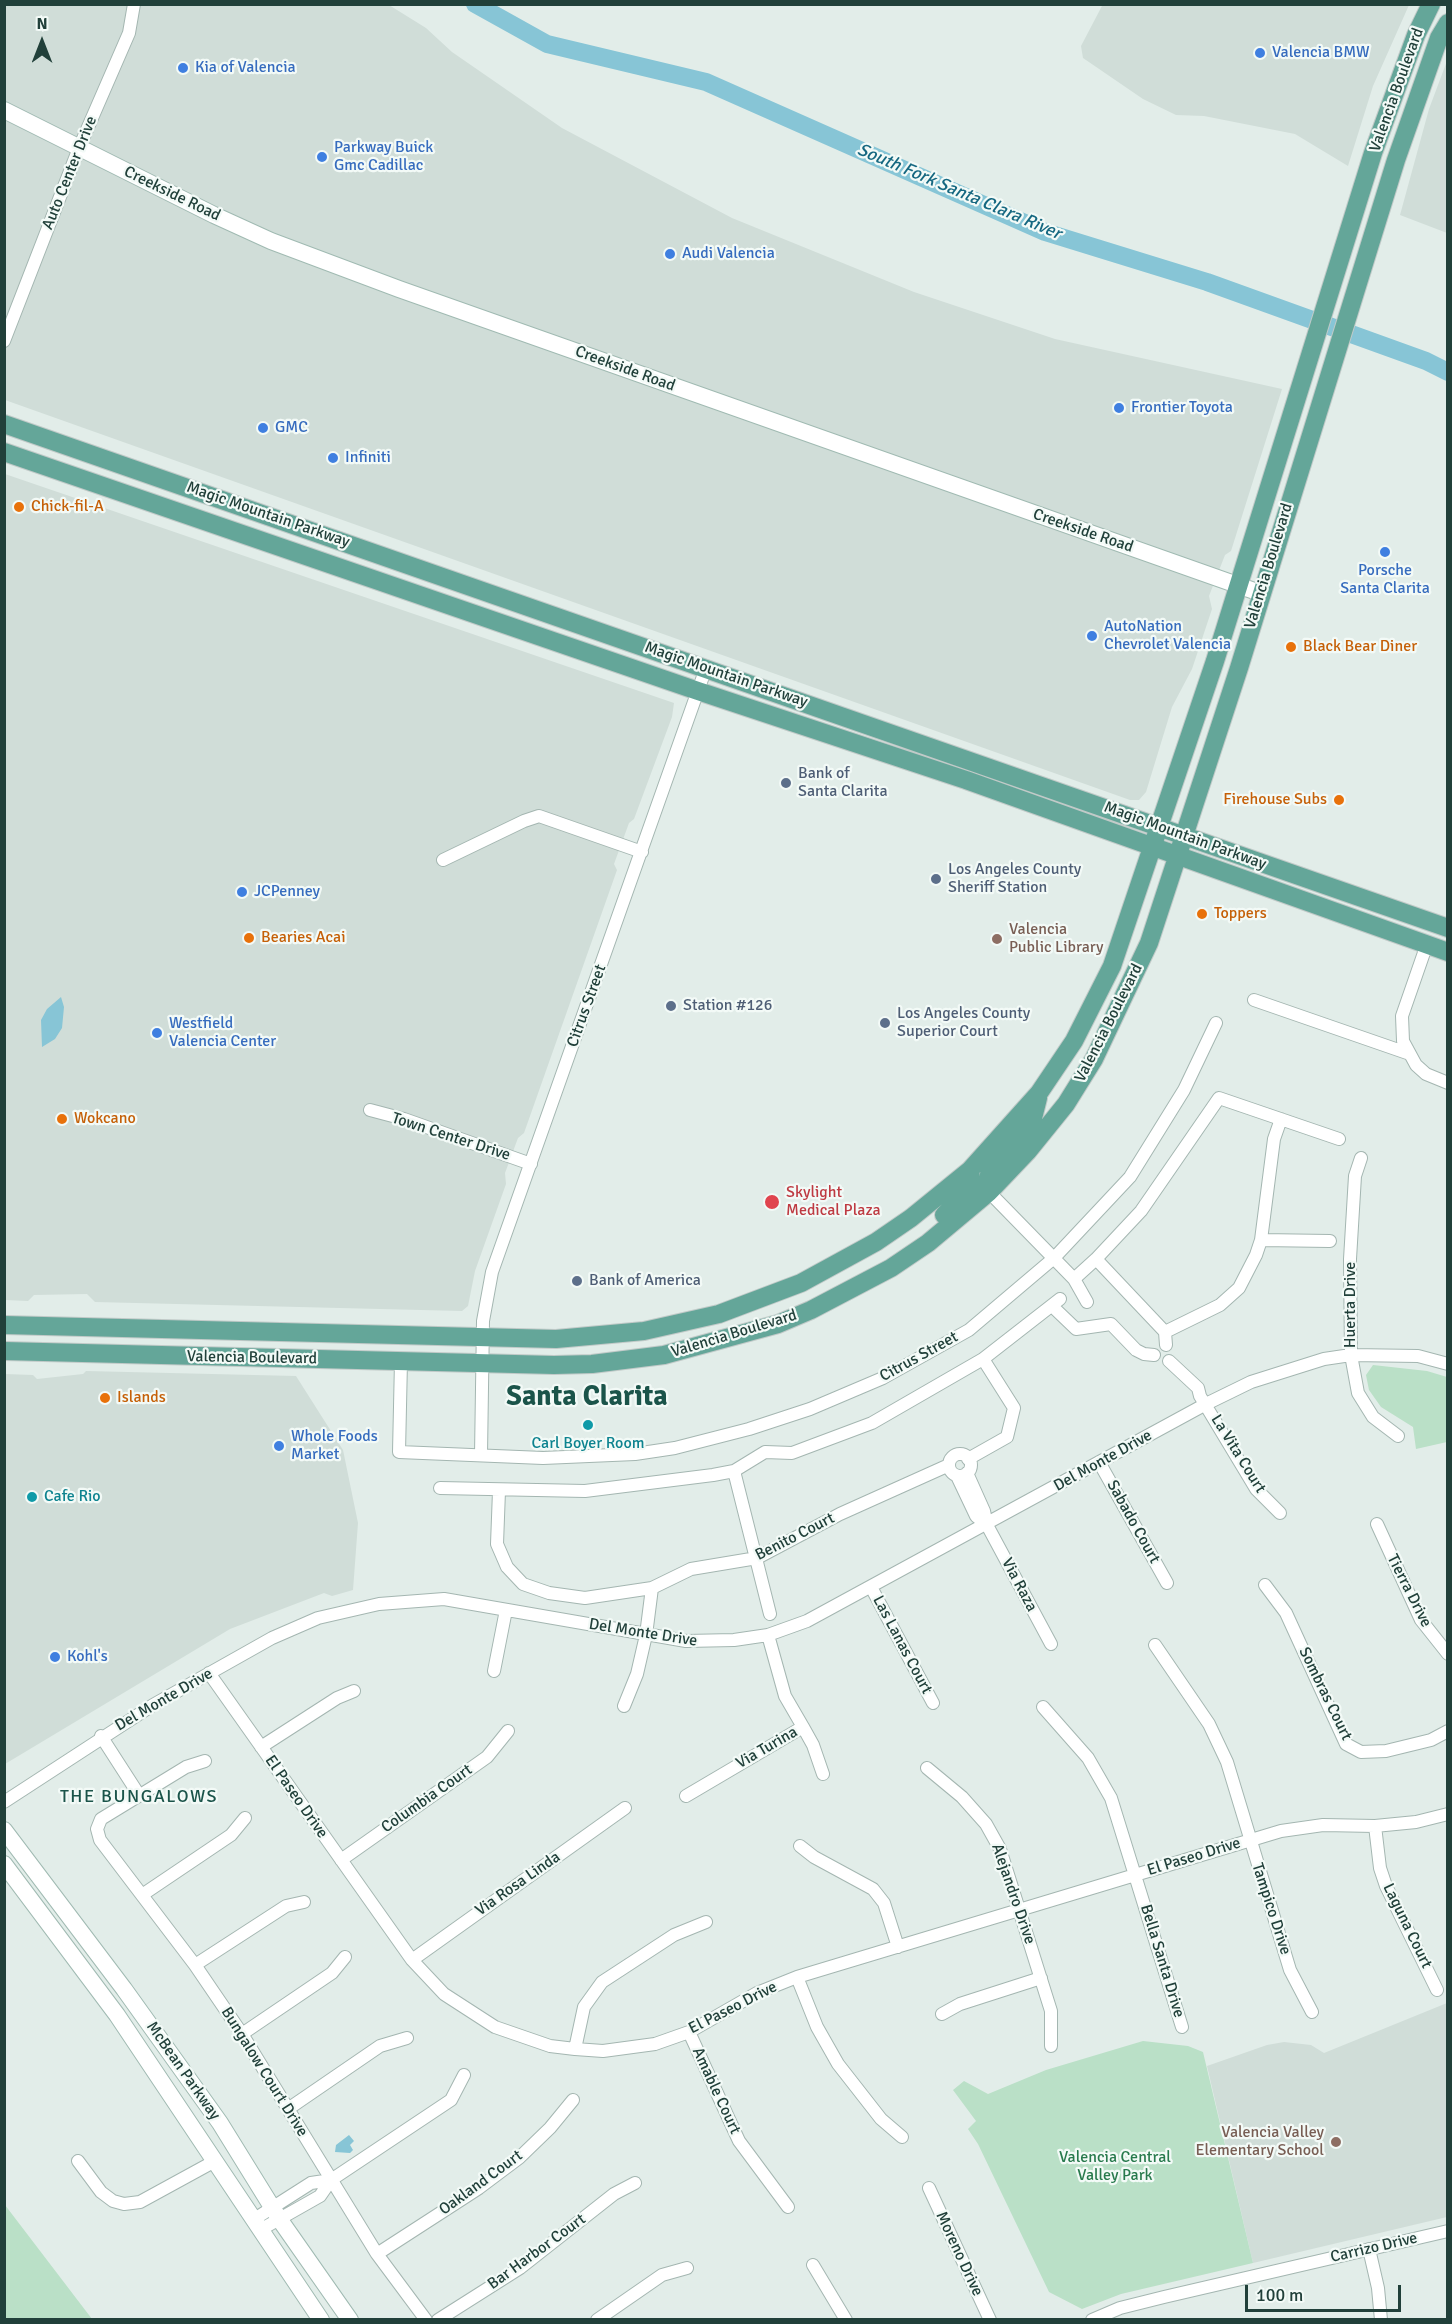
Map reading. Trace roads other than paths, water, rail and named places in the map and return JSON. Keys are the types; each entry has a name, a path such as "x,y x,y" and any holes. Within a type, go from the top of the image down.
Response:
{"main road":[{"name":"Valencia Boulevard","path":"4,1325 483,1338 603,1337 644,1331 719,1314 801,1283 876,1242 911,1218 970,1170 1039,1094 1074,1041 1096,1002 1125,934 1215,662 1302,376 1385,118 1416,35 1431,4"},
{"name":"Valencia Boulevard","path":"4,1351 563,1365 624,1361 693,1349 778,1324 858,1287 934,1238 989,1192 1028,1151 1066,1104 1094,1059 1149,943 1239,668 1260,592 1409,119 1448,23"},
{"name":"Magic Mountain Parkway","path":"4,424 334,537 1160,826 1183,837 1448,928"},
{"name":"Magic Mountain Parkway","path":"4,452 1154,846 1448,952"},
{"path":"216,523 259,525 324,545 334,537"},
{"path":"989,1192 989,1174 1032,1122 1039,1094"},
{"path":"934,1238 935,1227 940,1218 969,1190 972,1184 970,1170"},
{"path":"624,1361 645,1348 716,1332 720,1324 719,1314"}],"street":[{"name":"Auto Center Drive","path":"4,341 79,148 129,33 134,4"},
{"name":"Creekside Road","path":"4,110 214,215 282,245 409,292 1260,592"},
{"name":"Citrus Street","path":"481,1455 483,1338 486,1293 492,1272 706,668"},
{"path":"443,860 539,816 642,852"},
{"path":"1427,944 1402,1016 1401,1028 1407,1053 1426,1074 1448,1083"},
{"path":"1254,1000 1407,1053"},
{"name":"Citrus Street","path":"401,1361 399,1452 543,1458 635,1454 675,1448 801,1413 883,1378 969,1330 1054,1258 1130,1177 1184,1090 1216,1023"},
{"path":"1074,1279 1141,1211 1219,1098 1338,1139"},
{"name":"Town Center Drive","path":"370,1110 404,1119 531,1164"},
{"path":"440,1488 585,1491 644,1485 734,1471 765,1452 792,1454 872,1423 983,1359 1056,1302 1076,1329 1111,1324 1136,1350 1144,1354 1155,1354 1165,1339 1220,1305 1239,1288 1256,1256 1261,1240 1274,1139 1281,1119"},
{"name":"Huerta Drive","path":"1361,1158 1354,1176 1350,1259 1351,1355 1358,1393 1373,1417 1398,1436"},
{"path":"989,1192 1074,1279 1087,1302"},
{"path":"1261,1240 1330,1241"},
{"path":"1096,1259 1165,1339 1172,1354 1168,1361"},
{"name":"La Vita Court","path":"1155,1354 1160,1362 1168,1361 1184,1377 1184,1382 1193,1392 1198,1393 1256,1489 1280,1513"},
{"name":"Del Monte Drive","path":"4,1802 101,1736 272,1638 318,1618 353,1609 420,1599 444,1599 646,1635 712,1642 768,1635 807,1621 1206,1404 1251,1382 1292,1367 1351,1355 1418,1356 1448,1364"},
{"path":"968,1459 1007,1437 1014,1408 983,1359"},
{"path":"963,1455 968,1459 970,1466 962,1474 952,1473 949,1465 956,1456 963,1455"},
{"name":"Sabado Court","path":"1099,1462 1167,1583"},
{"name":"Benito Court","path":"499,1491 497,1544 507,1567 523,1584 549,1593 585,1598 652,1588 691,1569 757,1558 840,1514 949,1465"},
{"path":"734,1471 770,1614"},
{"name":"Via Raza","path":"962,1474 984,1511 987,1525 1051,1644"},
{"name":"Tierra Drive","path":"1377,1524 1421,1620 1448,1654"},
{"name":"Sombras Court","path":"1265,1585 1286,1613 1346,1744 1361,1752 1386,1751 1431,1740 1448,1731"},
{"name":"Las Lanas Court","path":"871,1587 933,1703"},
{"path":"624,1706 637,1674 646,1635 652,1588"},
{"path":"494,1671 506,1610"},
{"path":"768,1635 785,1696 803,1727"},
{"name":"Tampico Drive","path":"1155,1645 1209,1724 1227,1762 1290,1970 1312,2012"},
{"name":"El Paseo Drive","path":"209,1673 411,1960 444,1994 495,2027 550,2046 575,2049 631,2048 689,2032 757,1993 797,1977 1249,1840 1298,1828 1375,1826 1416,1822 1448,1814"},
{"path":"261,1747 336,1698 354,1691"},
{"name":"Bella Santa Drive","path":"1043,1707 1088,1758 1111,1798 1182,2027"},
{"name":"Via Turina","path":"686,1796 803,1727 813,1745 823,1774"},
{"name":"Columbia Court","path":"341,1860 487,1757 508,1731"},
{"path":"101,1736 139,1795 186,1767 205,1761"},
{"name":"Alejandro Drive","path":"927,1768 962,1797 986,1824 1000,1849 1051,2011 1051,2046"},
{"name":"Bungalow Court Drive","path":"139,1795 100,1819 97,1829 100,1840 195,1965 242,2034 377,2254 426,2319"},
{"name":"Via Rosa Linda","path":"411,1960 625,1808"},
{"path":"142,1895 231,1835 244,1818"},
{"name":"Laguna Court","path":"1375,1826 1376,1848 1386,1886 1437,1990"},
{"name":"McBean Parkway","path":"4,1830 124,1989 220,2123 275,2213 350,2319"},
{"path":"800,1846 814,1857 873,1889 884,1903 898,1947"},
{"name":"McBean Parkway","path":"4,1864 117,2015 321,2319"},
{"path":"195,1965 286,1906 304,1902"},
{"path":"575,2049 584,2007 602,1982 674,1935 706,1922"},
{"path":"242,2034 332,1973 345,1957"},
{"path":"797,1977 817,2027 838,2064 881,2119 902,2138"},
{"path":"942,2014 960,2004 1041,1978"},
{"name":"Amable Court","path":"689,2032 739,2141 788,2207"},
{"path":"288,2109 380,2046 407,2038"},
{"path":"256,2225 275,2213 320,2196 331,2180 451,2100 464,2075"},
{"name":"Oakland Court","path":"377,2254 479,2188 519,2158 550,2128 573,2100"},
{"path":"78,2162 101,2192 113,2201 124,2204 140,2202 215,2162"},
{"name":"Bar Harbor Court","path":"438,2319 520,2268 614,2194 635,2183"},
{"name":"Moreno Drive","path":"929,2188 990,2319"},
{"name":"Carrizo Drive","path":"1092,2319 1120,2308 1164,2297 1448,2231"},
{"path":"1369,2249 1378,2288 1381,2319"},
{"path":"813,2265 846,2319"},
{"path":"597,2319 662,2275 687,2268"}],"water":[{"path":"61,997 64,1007 62,1028 55,1039 42,1047 41,1020 47,1009"},
{"path":"349,2135 354,2141 350,2145 353,2150 350,2153 335,2152 336,2145"}],"waterway":[{"name":"South Fork Santa Clara River","path":"475,4 547,44 706,82 1045,232 1207,282 1426,361 1448,372"}],"place":[{"name":"Valencia BMW","path":"1260,53"},
{"name":"Kia of Valencia","path":"183,68"},
{"name":"Parkway Buick Gmc Cadillac","path":"322,157"},
{"name":"Audi Valencia","path":"670,254"},
{"name":"Frontier Toyota","path":"1119,408"},
{"name":"GMC","path":"263,428"},
{"name":"Infiniti","path":"333,458"},
{"name":"Chick-fil-A","path":"19,507"},
{"name":"Porsche Santa Clarita","path":"1385,552"},
{"name":"AutoNation Chevrolet Valencia","path":"1092,636"},
{"name":"Black Bear Diner","path":"1291,647"},
{"name":"Bank of Santa Clarita","path":"786,783"},
{"name":"Firehouse Subs","path":"1339,800"},
{"name":"Los Angeles County Sheriff Station","path":"936,879"},
{"name":"JCPenney","path":"242,892"},
{"name":"Toppers","path":"1202,914"},
{"name":"Bearies Acai","path":"249,938"},
{"name":"Valencia Public Library","path":"997,939"},
{"name":"Station #126","path":"671,1006"},
{"name":"Los Angeles County Superior Court","path":"885,1023"},
{"name":"Westfield Valencia Center","path":"157,1033"},
{"name":"Wokcano","path":"62,1119"},
{"name":"Skylight Medical Plaza","path":"772,1202"},
{"name":"Bank of America","path":"577,1281"},
{"name":"Islands","path":"105,1398"},
{"name":"Carl Boyer Room","path":"588,1425"},
{"name":"Whole Foods Market","path":"279,1446"},
{"name":"Cafe Rio","path":"32,1497"},
{"name":"Kohl's","path":"55,1657"},
{"name":"Valencia Valley Elementary School","path":"1336,2142"}],"district":[{"name":"Santa Clarita","path":"587,1398"},
{"name":"THE BUNGALOWS","path":"139,1797"}],"park label":[{"name":"Valencia Central Valley Park","path":"1115,2167"}]}
